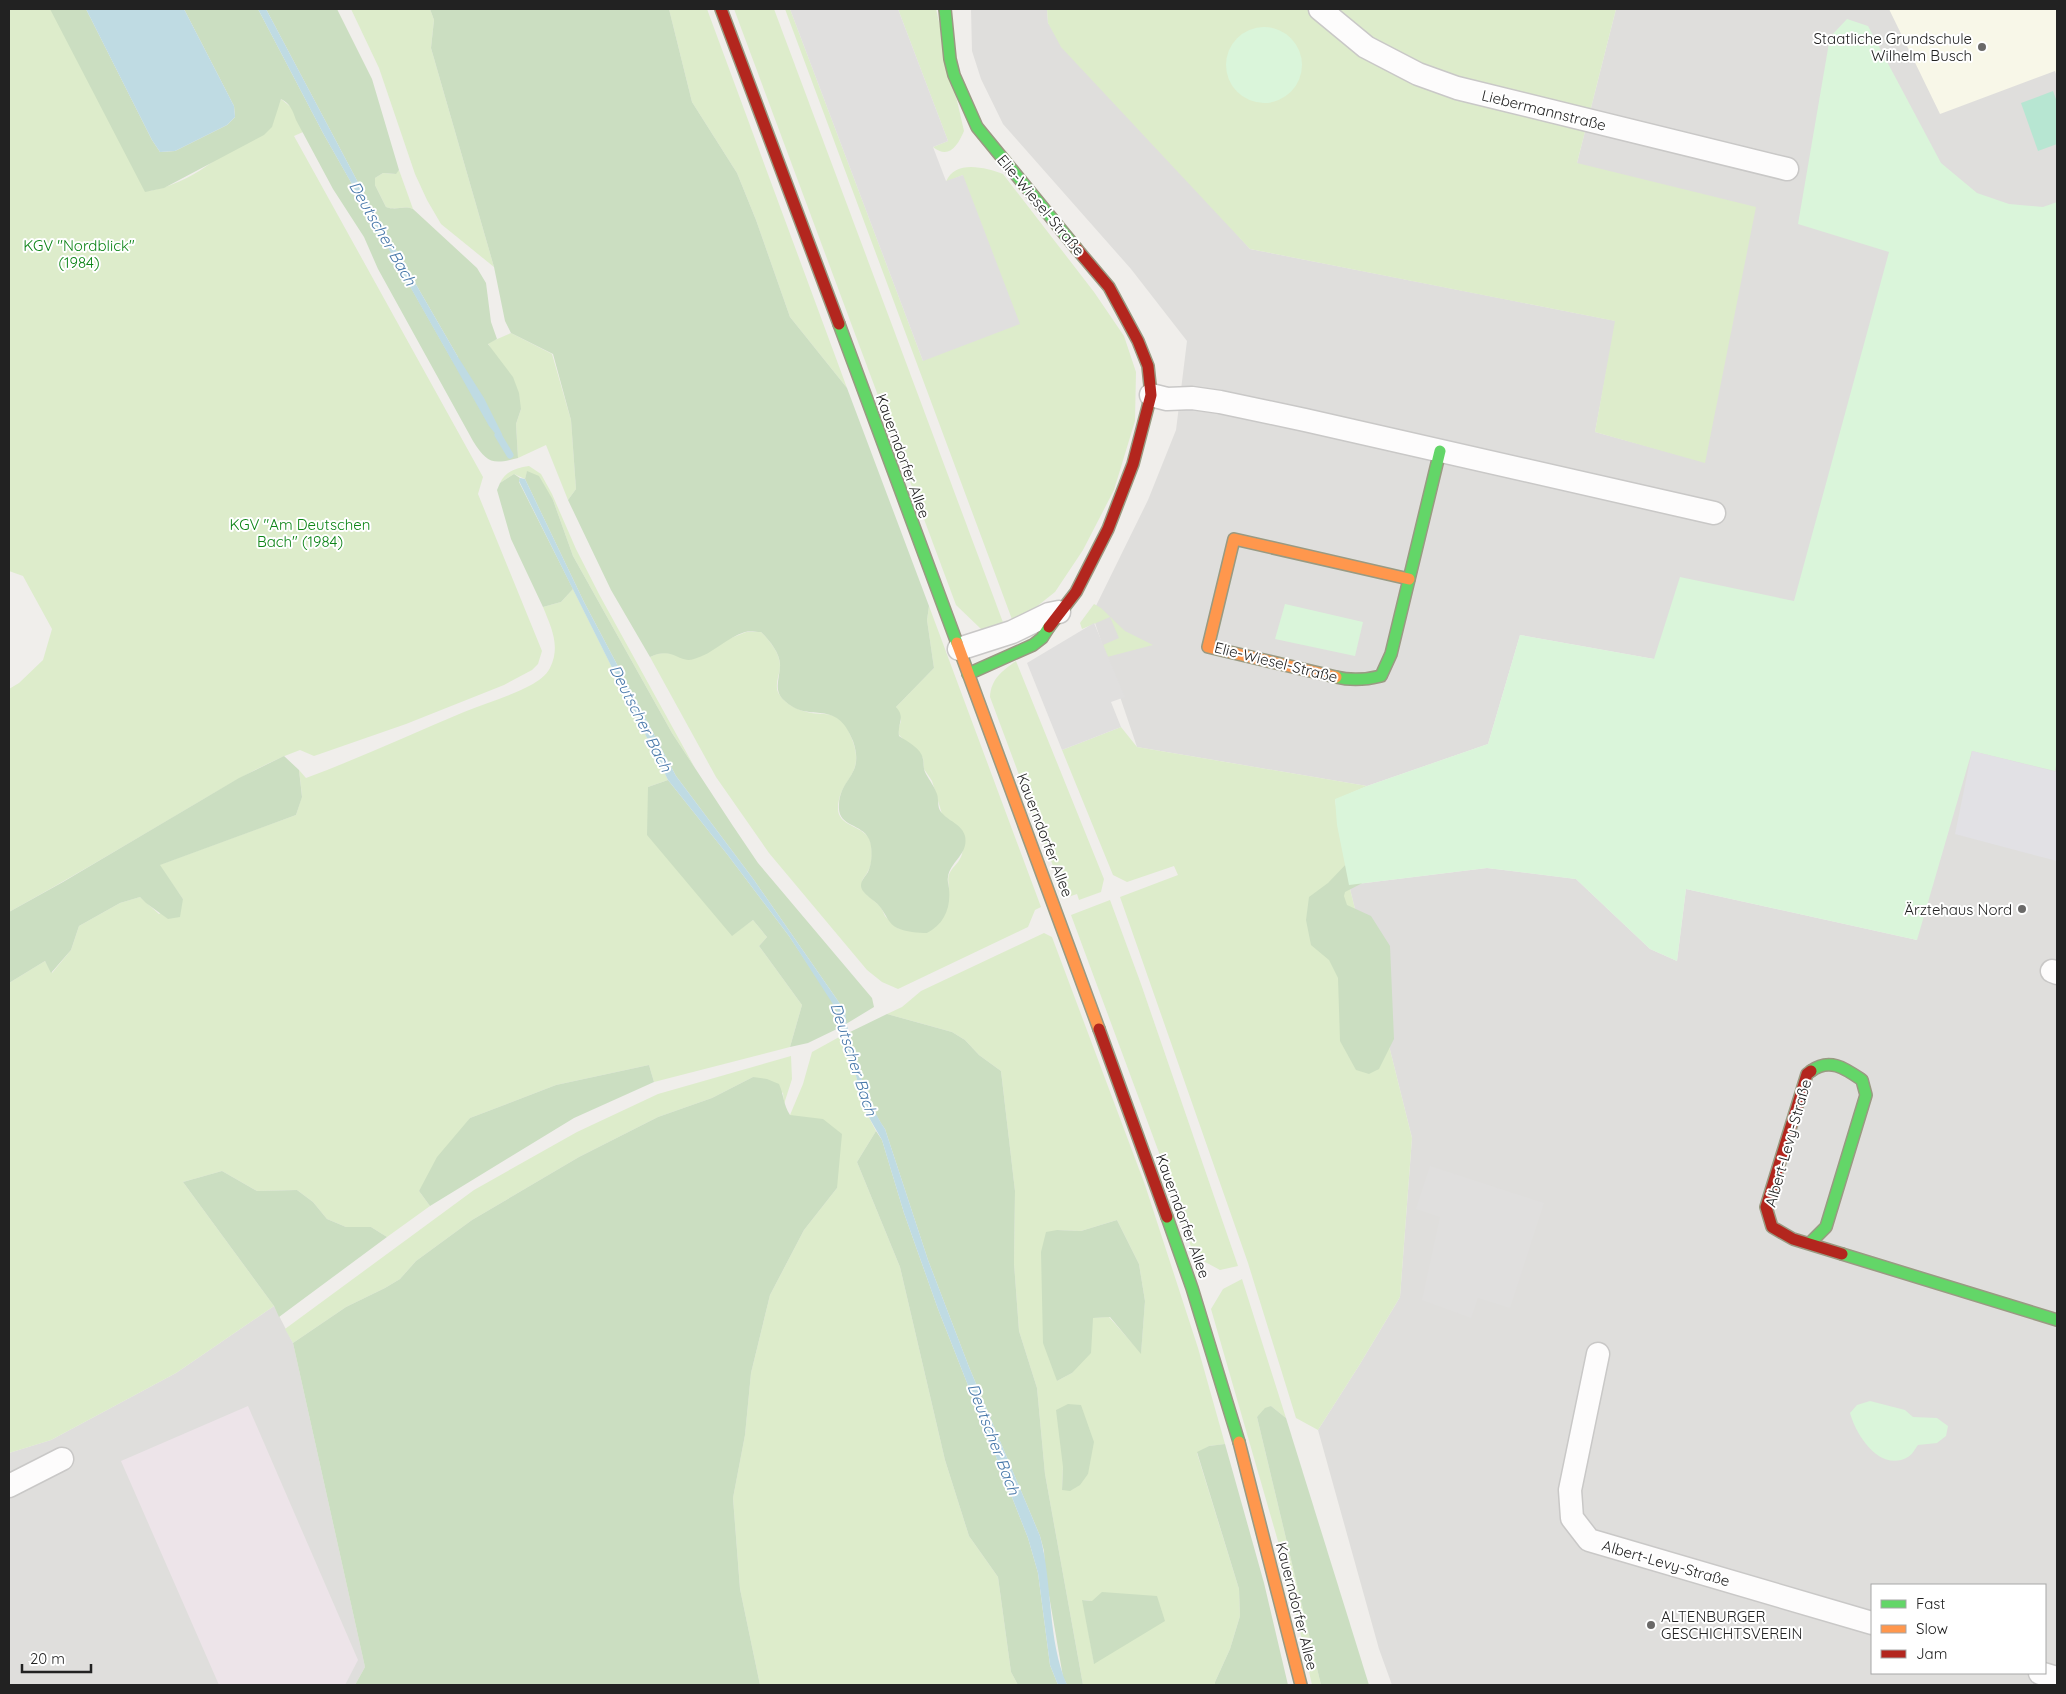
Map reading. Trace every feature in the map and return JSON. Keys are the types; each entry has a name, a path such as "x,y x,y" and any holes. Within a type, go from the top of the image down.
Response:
{"street":[{"name":"Kauerndorfer Allee","path":"721,9 1058,913 1192,1288 1242,1452 1301,1685"},
{"name":"Elie-Wiesel-Straße","path":"945,9 950,58 954,74 978,127 1109,287 1138,341 1148,366 1151,396 1133,464 1108,528 1076,592 1059,612 1042,638 1033,645 968,674"},
{"name":"Liebermannstraße","path":"1320,9 1366,47 1418,74 1449,85 1787,169"},
{"path":"1151,396 1167,399 1192,398 1220,402 1714,513"},
{"name":"Elie-Wiesel-Straße","path":"1409,579 1234,539 1208,647 1347,680 1366,680 1381,676 1391,654 1440,451"},
{"name":"Elie-Wiesel-Straße","path":"959,649 1012,632 1050,614 1059,612"},
{"name":"Albert-Levy-Straße","path":"1810,1243 1826,1227 1866,1095 1862,1080 1846,1068 1833,1064 1818,1065 1807,1074 1766,1207 1772,1227 1792,1239 2057,1320"},
{"name":"Albert-Levy-Straße","path":"1598,1354 1570,1490 1572,1518 1589,1540 1871,1624"},
{"path":"9,1486 62,1459"},
{"path":"2043,1674 2057,1678"}],"shaded area":[{"path":"790,9 898,9 948,141 933,147 946,181 963,175 1020,324 923,361"},
{"path":"971,9 1047,9 1048,23 1250,249 1616,321 1595,432 1705,462 1577,163 1616,9 2057,9 2057,1685 1392,1685 1379,1649 1318,1430 1400,1297 1412,1138 1349,885 1487,868 1576,879 1650,949 1677,961 1686,889 1917,940 1654,659 1520,635 1488,744 1367,786 1137,747 1092,614 1148,500 1176,430 1187,341 1131,269 1003,124 981,79 972,51"},
{"name":"Staatliche Grundschule Wilhelm Busch","path":"1889,9 2057,9 2057,77 2055,71 1940,114"},
{"path":"1094,623 1125,697 1111,702 1121,727 1062,750 1027,663"},
{"path":"1972,751 2057,772 2057,861 1955,834"},
{"path":"1430,1166 1544,1203 1510,1308 1478,1298 1471,1318 1422,1300 1440,1217 1416,1209"},
{"path":"274,1306 293,1343 365,1667 355,1685 9,1685 9,1453 51,1440 176,1373"},
{"path":"248,1406 358,1660 345,1685 219,1685 121,1461"}],"green space":[{"name":"KGV \"Am Deutschen Bach\" (1984)","path":"9,9 55,9 149,191 168,186 186,178 219,157 279,104 281,99 292,108 303,132 294,136 483,477 478,494 542,651 538,664 532,670 504,685 406,724 314,756 300,750 284,756 221,789 9,912 9,689 19,683 43,660 52,629 23,576 9,571"},
{"path":"50,9 86,9 152,140 160,152 175,151 227,125 235,117 234,106 184,9 258,9 323,133 452,360 458,357 370,205 266,9 337,9 372,79 399,170 396,174 383,173 375,178 375,185 386,207 413,209 477,268 486,283 491,322 497,339 488,344 513,377 519,393 521,409 516,424 518,458 502,461 491,460 482,454 473,441 378,269 364,237 333,189 287,103 281,99 272,127 264,135 164,188 145,192"},
{"path":"351,9 430,9 434,20 431,48 494,267 441,224 427,200 415,174 379,68"},
{"path":"430,9 669,9 692,102 737,173 756,220 790,317 847,388 929,606 927,620 934,668 896,707 901,718 899,736 914,746 922,755 925,772 937,794 940,810 961,828 966,842 962,853 949,872 949,903 945,915 938,925 927,933 908,931 894,926 879,905 866,895 862,889 862,882 870,865 871,851 869,839 861,830 846,821 839,812 840,796 856,762 853,741 839,719 831,715 795,708 782,698 778,690 779,657 761,632 738,634 701,657 694,659 684,659 665,653 650,657 611,590 568,500 576,489 571,420 553,354 511,333 505,321 494,267 431,48 434,20"},
{"path":"669,9 707,9 847,388 790,317 756,220 737,173 692,102"},
{"path":"734,9 774,9 1004,625 981,629 956,605"},
{"path":"785,9 790,9 923,361 963,175 946,182 956,170 971,167 988,169 1003,174 1094,292 1124,336 1136,372 1135,421 1114,490 1083,550 1055,592 1026,615 1013,622"},
{"path":"898,9 936,9 964,131 956,146 948,151 939,151 933,147 948,141"},
{"path":"1047,9 1616,9 1577,163 1756,207 1705,463 1595,432 1615,321 1250,249 1061,47 1048,23"},
{"path":"1847,19 1868,26 1941,163 1977,193 2009,204 2043,207 2057,202 2057,761 2055,771 1972,751 1917,940 1686,889 1677,961 1650,949 1576,879 1487,868 1349,885 1337,825 1335,799 1488,744 1520,635 1654,659 1680,577 1794,601 1889,252 1798,224 1830,37"},
{"path":"1264,27 1278,30 1291,38 1299,51 1302,65 1299,79 1291,92 1278,100 1264,103 1250,100 1237,92 1229,79 1226,65 1229,51 1237,38 1250,30"},
{"path":"2053,91 2057,102 2057,144 2038,151 2021,103"},
{"path":"399,170 413,209 386,207 375,185 375,178 383,173 395,174"},
{"path":"511,333 552,354 571,420 576,489 568,500 546,445 518,458 516,424 521,409 488,343"},
{"path":"529,466 541,474 552,494 576,549 600,596 695,768 672,733 573,556 553,500 527,472 525,479 514,474 500,483 512,471"},
{"path":"527,471 539,476 553,500 573,556 672,733 758,863 872,998 874,1007 846,1024 845,1011 754,880 676,776 584,602 525,479"},
{"path":"514,474 520,478 519,482 573,589 561,602 543,607 511,539 497,490 500,483"},
{"path":"573,589 668,780 648,787 732,935 753,920 767,937 759,946 802,1005 790,1047 654,1082 649,1065 556,1085 470,1118 419,1191 430,1206 387,1237 371,1227 346,1227 327,1219 313,1202 297,1190 257,1191 222,1171 183,1182 274,1306 176,1373 51,1440 9,1453 9,983 45,961 52,973 71,950 79,926 120,903 140,897 159,914 183,899 159,865 296,815 302,796 299,770 306,778 464,712 515,693 539,680 550,668 555,652 554,637 543,607 561,602"},
{"path":"1094,604 1101,608 1125,631 1153,645 1107,657 1103,645 1119,638 1110,617 1082,629 1080,623"},
{"path":"1285,604 1363,622 1355,656 1275,639"},
{"path":"929,606 1041,907 1035,910 1028,927 898,989 882,982 867,970 769,853 716,777 650,657 666,653 682,658 746,632 761,632 779,658 780,668 777,688 781,697 799,710 828,714 840,719 852,739 856,751 856,761 851,776 843,789 838,807 841,818 861,830 870,841 872,859 870,868 862,881 864,892 881,907 885,916 897,928 927,933 949,887 950,872 960,859 963,851 962,830 942,814 932,781 924,769 923,758 899,735 898,730 901,721 896,707 934,668 927,620"},
{"path":"1016,661 1104,879 1101,892 1079,900 1077,894 1065,898 990,697 995,680"},
{"path":"1121,727 1137,747 1367,786 1335,800 1349,885 1412,1138 1400,1297 1318,1430 1296,1418 1248,1263 1120,897 1178,875 1174,866 1127,882 1113,875 1062,750"},
{"path":"284,756 299,770 302,797 296,815 160,865 183,899 180,917 168,919 140,897 120,903 79,926 71,950 51,973 45,961 9,983 9,912 239,778"},
{"path":"668,780 789,936 838,1012 839,1028 808,1043 790,1047 802,1005 759,946 767,937 753,920 732,936 647,835 648,787"},
{"path":"1351,859 1380,874 1345,892 1344,896 1347,905 1371,916 1390,946 1394,1039 1379,1069 1369,1074 1356,1070 1340,1041 1338,978 1329,960 1311,945 1306,920 1309,897 1328,883"},
{"path":"1110,900 1141,984 1238,1266 1220,1270 1194,1256 1168,1177 1071,915"},
{"path":"1044,933 1052,937 1145,1185 1198,1348 1225,1444 1209,1446 1197,1453 1239,1589 1240,1616 1230,1649 1215,1685 1083,1685 1045,1474 1037,1388 1019,1331 1014,1263 1015,1191 1001,1071 979,1055 965,1040 952,1032 887,1014 902,1007 921,991","holes":["1117,1220 1139,1264 1145,1301 1141,1353 1109,1317 1092,1318 1072,1373 1057,1381 1057,1230 1081,1231","1063,1467 1088,1474 1062,1490","1083,1600 1092,1601 1094,1663"]},
{"path":"887,1014 952,1032 965,1040 979,1055 1001,1071 1015,1191 1014,1263 1019,1331 1037,1388 1045,1474 1083,1685 1067,1685 1063,1677 1045,1572 1044,1551 1040,1536 969,1367 928,1260 885,1129 867,1095 848,1033"},
{"path":"841,1036 852,1062 867,1114 876,1131 857,1162 900,1267 945,1460 969,1536 998,1577 1011,1672 1018,1685 760,1685 740,1589 733,1498 745,1435 751,1373 770,1295 804,1230 837,1188 790,1115 803,1084 812,1052"},
{"path":"791,1056 792,1079 784,1104 783,1093 753,1077 712,1098 658,1117 579,1157 472,1220 416,1261 400,1279 346,1307 293,1343 285,1329 474,1190 577,1132 658,1094"},
{"path":"649,1065 654,1082 574,1118 430,1206 419,1191 437,1157 470,1118 556,1085"},
{"path":"753,1077 767,1079 779,1084 790,1115 823,1119 842,1134 837,1188 804,1230 770,1295 751,1373 745,1435 733,1498 740,1589 760,1685 355,1685 365,1667 293,1343 346,1307 400,1279 416,1261 472,1220 579,1157 658,1117 712,1098"},
{"path":"876,1131 882,1140 904,1213 938,1309 1028,1538 1038,1573 1050,1665 1058,1685 1018,1685 1011,1672 998,1577 969,1536 945,1460 900,1267 857,1162"},
{"path":"222,1171 257,1191 297,1190 313,1202 327,1219 346,1227 371,1227 387,1237 279,1317 274,1306 183,1182"},
{"path":"1117,1220 1139,1264 1145,1301 1141,1354 1110,1317 1093,1318 1091,1353 1072,1373 1057,1381 1043,1343 1041,1252 1046,1232 1057,1230 1081,1231"},
{"path":"1242,1279 1286,1418 1271,1406 1257,1417 1321,1685 1312,1685 1286,1569 1211,1309 1223,1289"},
{"path":"1870,1401 1905,1410 1913,1417 1937,1418 1948,1426 1946,1436 1937,1443 1918,1445 1909,1456 1898,1461 1888,1460 1879,1456 1864,1441 1850,1413 1857,1405"},
{"path":"1068,1404 1081,1405 1094,1442 1088,1474 1080,1485 1070,1491 1062,1490 1063,1467 1056,1410"},
{"path":"1271,1406 1286,1418 1369,1685 1321,1685 1257,1417 1265,1408"},
{"path":"1225,1444 1264,1583 1288,1685 1215,1685 1230,1649 1240,1616 1239,1589 1197,1452 1209,1446"},
{"path":"1102,1592 1157,1596 1165,1621 1094,1664 1082,1600 1092,1601"}],"water":[{"path":"86,9 184,9 234,106 235,117 227,125 175,151 160,152 152,140"},
{"path":"258,9 266,9 370,205 458,357 484,398 502,434 503,443 489,426 323,133"},
{"path":"520,478 525,479 584,602 676,776 754,880 845,1011 859,1072 878,1118 885,1129 928,1260 969,1367 1040,1536 1047,1573 1056,1649 1067,1685 1058,1685 1050,1665 1038,1573 1028,1538 938,1309 904,1213 882,1140 867,1114 852,1062 841,1036 838,1012 789,936 668,780 519,481"}],"waterway":[{"name":"Deutscher Bach","path":"498,435 510,455"}],"traffic: fast":[{"path":"945,9 950,59 954,75 977,127 1076,248"},
{"path":"839,324 957,643"},
{"path":"1336,677 1358,680 1381,676 1391,654 1440,451"},
{"path":"968,674 1033,645 1042,638 1049,627"},
{"path":"1810,1243 1826,1227 1866,1095 1862,1080 1838,1066 1825,1065 1811,1071"},
{"path":"1167,1217 1192,1288 1239,1442"},
{"path":"1842,1254 2057,1320"}],"traffic: slow":[{"path":"1336,677 1208,647 1234,539 1409,579"},
{"path":"957,643 1099,1029"},
{"path":"1239,1442 1301,1685"}],"traffic: jam":[{"path":"721,9 839,324"},
{"path":"1049,627 1076,592 1108,529 1133,464 1151,395 1148,366 1138,341 1109,287 1076,248"},
{"path":"1099,1029 1167,1217"},
{"path":"1811,1071 1807,1074 1766,1207 1772,1227 1793,1239 1842,1254"}],"place":[{"name":"Staatliche Grundschule Wilhelm Busch","path":"1982,47"},
{"name":"Ärztehaus Nord","path":"2022,909"},
{"name":"ALTENBURGER GESCHICHTSVEREIN","path":"1651,1625"}],"park label":[{"name":"KGV \"Nordblick\" (1984)","path":"79,254"}]}
